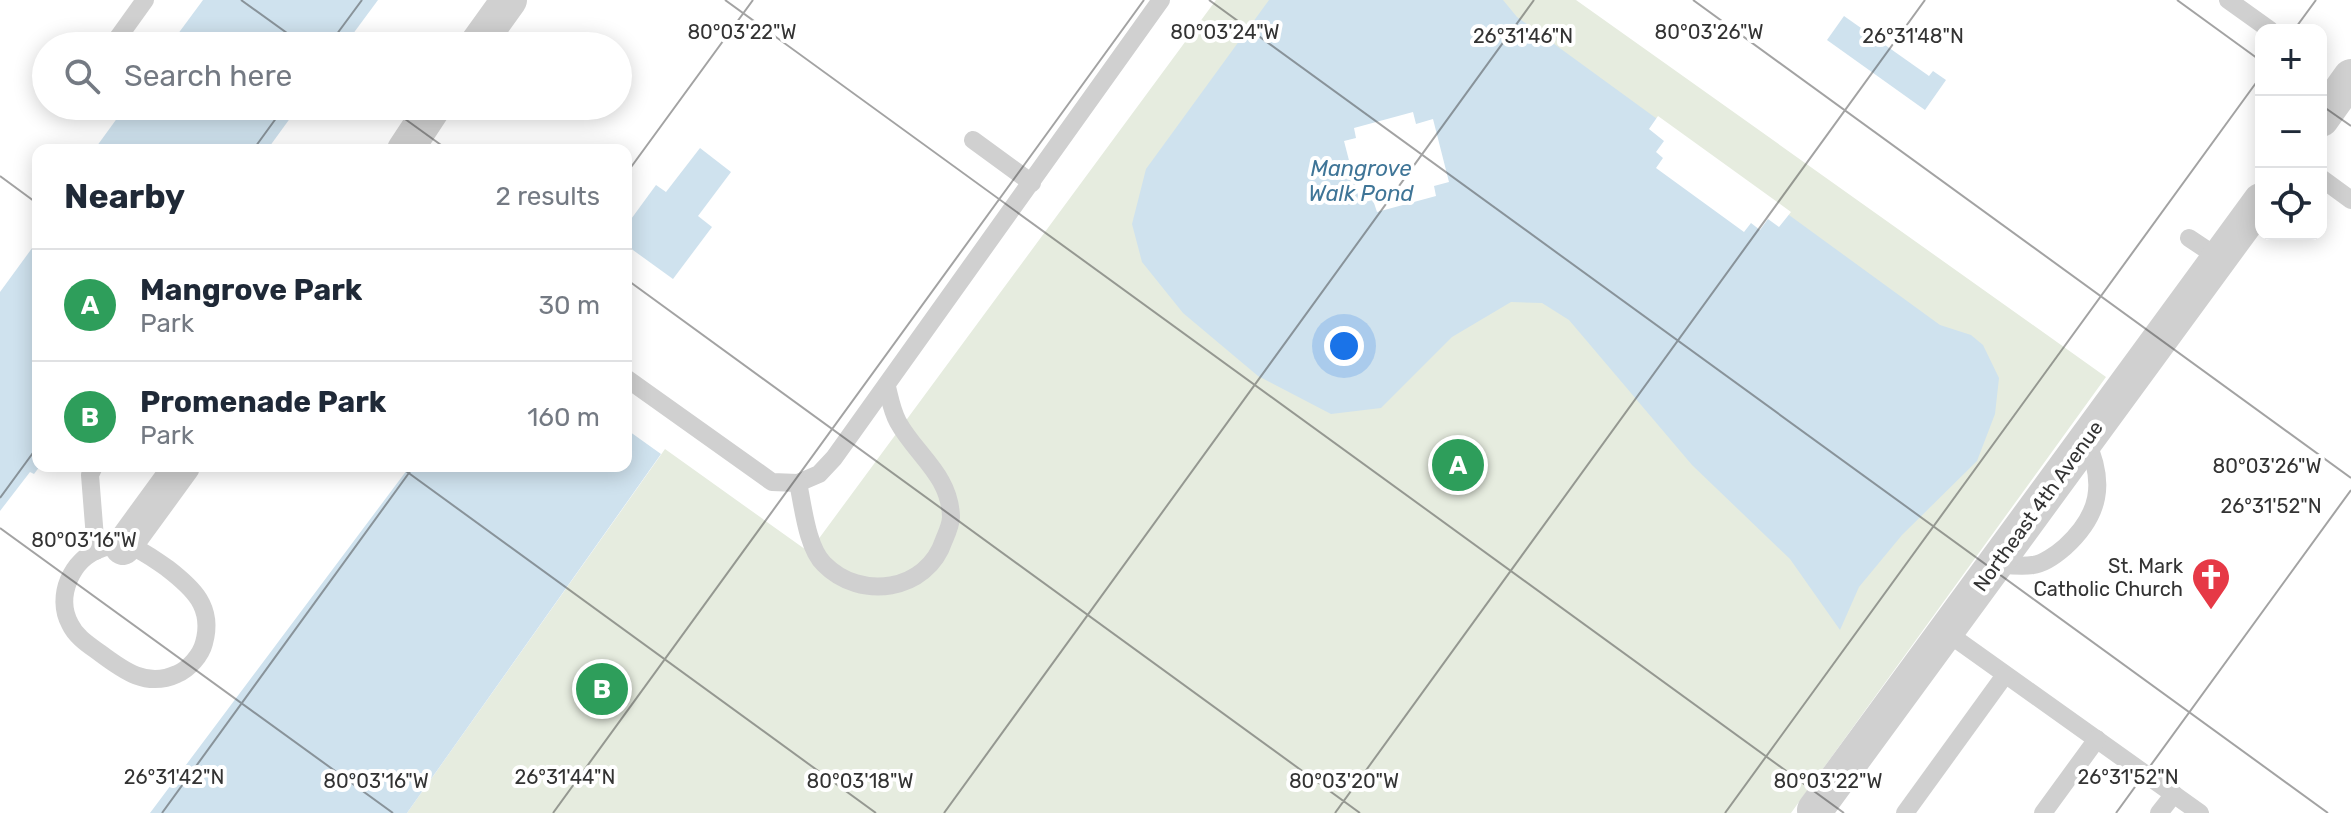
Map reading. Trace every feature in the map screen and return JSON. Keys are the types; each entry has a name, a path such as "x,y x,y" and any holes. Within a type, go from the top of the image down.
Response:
{"street":[{"path":"486,32 509,0"},
{"path":"2327,105 2351,77"},
{"path":"409,144 425,120"},
{"name":"Northeast 4th Avenue","path":"1815,810 2255,209"},
{"path":"110,549 177,472"}],"lane":[{"path":"122,32 145,0"},
{"path":"632,382 764,477 780,483 798,483 819,474 887,387 1161,0"},
{"path":"2228,0 2262,24"},
{"path":"973,140 1032,183"},
{"path":"2327,182 2351,200"},
{"path":"2189,238 2219,258"},
{"path":"798,483 809,535 822,563 848,582 877,588 903,584 928,568 942,547 951,520 948,493 939,475 899,423 887,387"},
{"path":"1995,564 2034,565 2059,552 2081,532 2094,508 2097,478 2096,463 2086,440"},
{"path":"91,472 110,549"},
{"path":"110,549 143,551 200,596 207,627 203,646 185,670 157,680 129,675 81,639 70,624 65,609 68,580 78,563 110,549"},
{"path":"1946,632 2200,813"},
{"path":"1905,813 2005,675"},
{"path":"2043,813 2097,739"},
{"path":"2159,813 2174,794"}],"shaded area":[{"path":"1216,0 1576,0 2106,377 1791,813 407,813 665,449 809,552"}],"water":[{"path":"203,0 378,0 354,32 179,32"},
{"name":"Mangrove Walk Pond","path":"1269,0 1503,0 1517,17 1940,325 1971,335 1983,345 1999,378 1995,414 1977,461 1902,535 1859,587 1840,630 1790,559 1692,465 1569,320 1542,303 1511,302 1452,337 1381,408 1331,414 1258,376 1183,313 1142,262 1132,224 1146,169"},
{"path":"1844,16 1929,76 1933,71 1946,80 1925,110 1827,40"},
{"path":"116,120 289,120 271,144 98,144"},
{"path":"700,148 731,172 698,216 712,227 673,279 632,249 632,218 656,185 666,192"},
{"path":"32,248 32,472 36,472 34,474 30,472 0,511 0,292"},
{"path":"632,433 661,454 407,813 150,813 406,472 632,472"}],"pier":[{"path":"1413,112 1416,124 1433,119 1449,182 1434,186 1436,196 1377,212 1373,200 1360,203 1344,141 1356,138 1354,128"},
{"path":"1658,116 1791,212 1779,227 1768,219 1760,230 1751,223 1744,232 1656,168 1663,158 1656,152 1664,141 1649,129"}],"place":[{"name":"Mangrove Park","path":"1458,465"},
{"name":"St. Mark Catholic Church","path":"2211,611"},
{"name":"Promenade Park","path":"602,689"}]}
